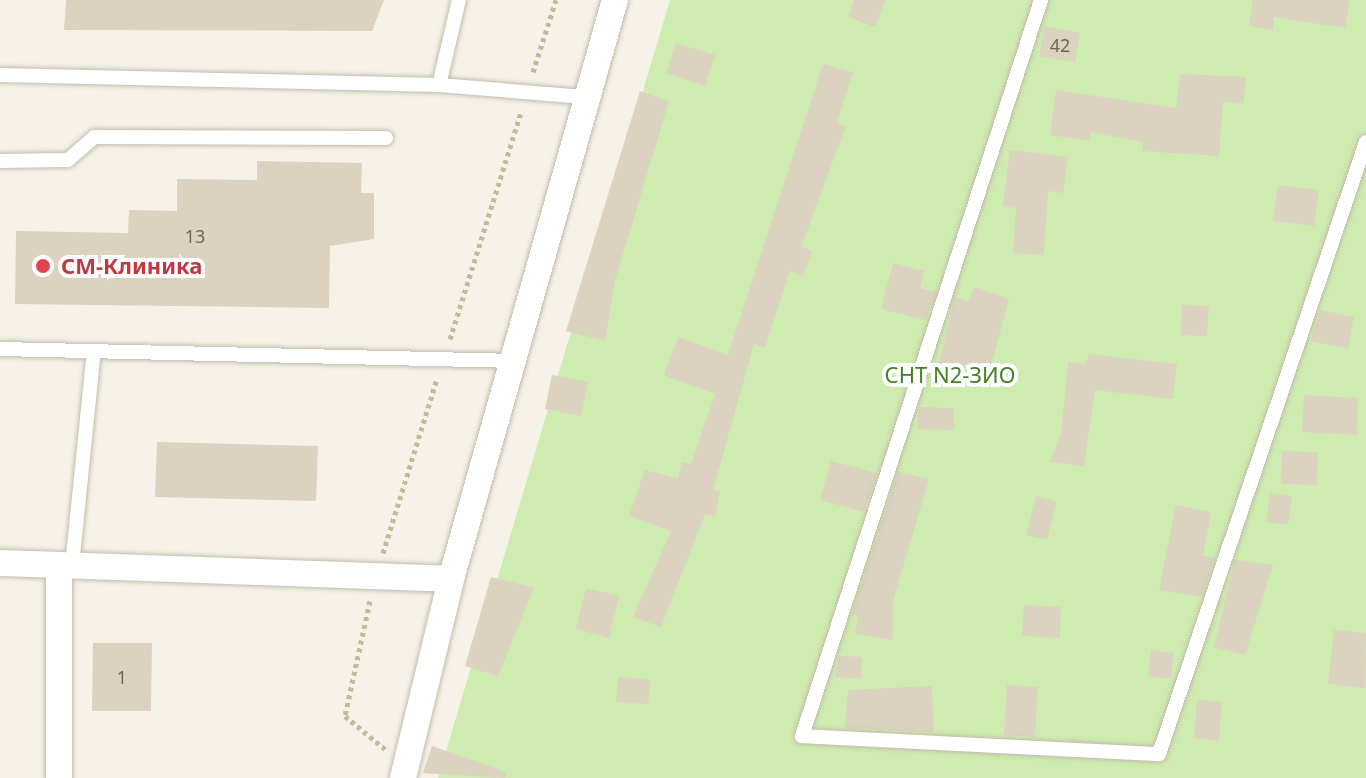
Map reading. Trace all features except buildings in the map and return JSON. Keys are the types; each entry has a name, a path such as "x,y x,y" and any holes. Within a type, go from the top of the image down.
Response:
{"street":[{"path":"404,772 451,579 516,361 585,97 615,0"},
{"path":"0,563 451,579"},
{"path":"59,778 65,565"}],"lane":[{"path":"439,85 459,0"},
{"path":"1041,0 802,736 1159,754 1366,142"},
{"path":"0,75 439,85 585,97"},
{"path":"0,161 68,160 94,137 386,138"},
{"path":"0,349 516,361"},
{"path":"65,565 94,351"}],"path":[{"path":"404,772 345,716 376,576 556,0"}],"green space":[{"name":"СНТ N2-ЗИО","path":"670,0 1366,0 1366,778 438,778"}],"place":[{"name":"СМ-Клиника","path":"43,266"}]}
